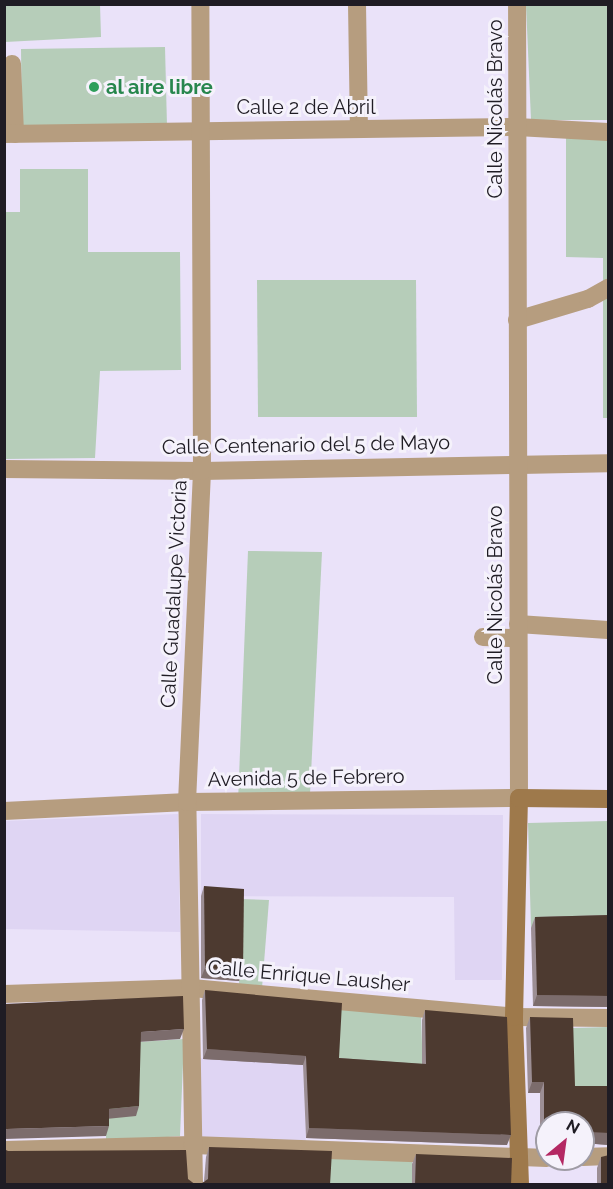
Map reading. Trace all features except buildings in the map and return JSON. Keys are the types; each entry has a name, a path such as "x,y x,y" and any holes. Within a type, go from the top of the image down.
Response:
{"street":[{"name":"Calle Guadalupe Victoria","path":"194,1185 187,802 202,471 200,4"},
{"path":"357,4 359,129"},
{"name":"Calle Nicolás Bravo","path":"517,4 519,798 514,1017 520,1185"},
{"path":"10,134 12,64"},
{"name":"Calle 2 de Abril","path":"10,134 517,128 609,132"},
{"path":"518,320 588,299 609,288"},
{"name":"Calle Centenario del 5 de Mayo","path":"4,470 202,471 518,463 609,464"},
{"path":"483,637 518,631 609,630"},
{"name":"Avenida 5 de Febrero","path":"4,811 187,802 609,799"},
{"name":"Calle Enrique Lausher","path":"4,994 192,988 514,1017 609,1018"},
{"path":"4,1150 192,1145 535,1158"}],"shaded area":[{"path":"178,814 180,932 5,929 5,821"},
{"path":"201,814 503,815 502,980 455,980 454,897 201,896"},
{"path":"196,1058 303,1065 306,1145 198,1140"}],"green space":[{"name":"al aire libre","path":"5,4 100,5 101,37 5,42"},
{"path":"526,5 608,5 608,120 531,120"},
{"name":"al aire libre","path":"165,47 167,126 22,127 21,49"},
{"path":"566,132 608,132 608,418 603,418 603,258 566,257"},
{"path":"20,169 88,169 88,252 180,252 181,370 100,371 95,458 5,459 5,212 20,212"},
{"path":"257,280 416,280 417,417 258,417"},
{"path":"248,551 322,552 310,794 238,802"},
{"path":"608,821 608,926 531,928 528,823"},
{"path":"240,899 269,900 262,988 239,987"},
{"path":"339,1006 421,1014 423,1074 336,1068"},
{"path":"608,1027 608,1091 574,1101 572,1028"},
{"path":"184,1039 180,1136 106,1142 106,1119 138,1042"},
{"path":"329,1156 412,1161 412,1184 327,1184"}],"place":[{"name":"al aire libre","path":"94,87"}]}
